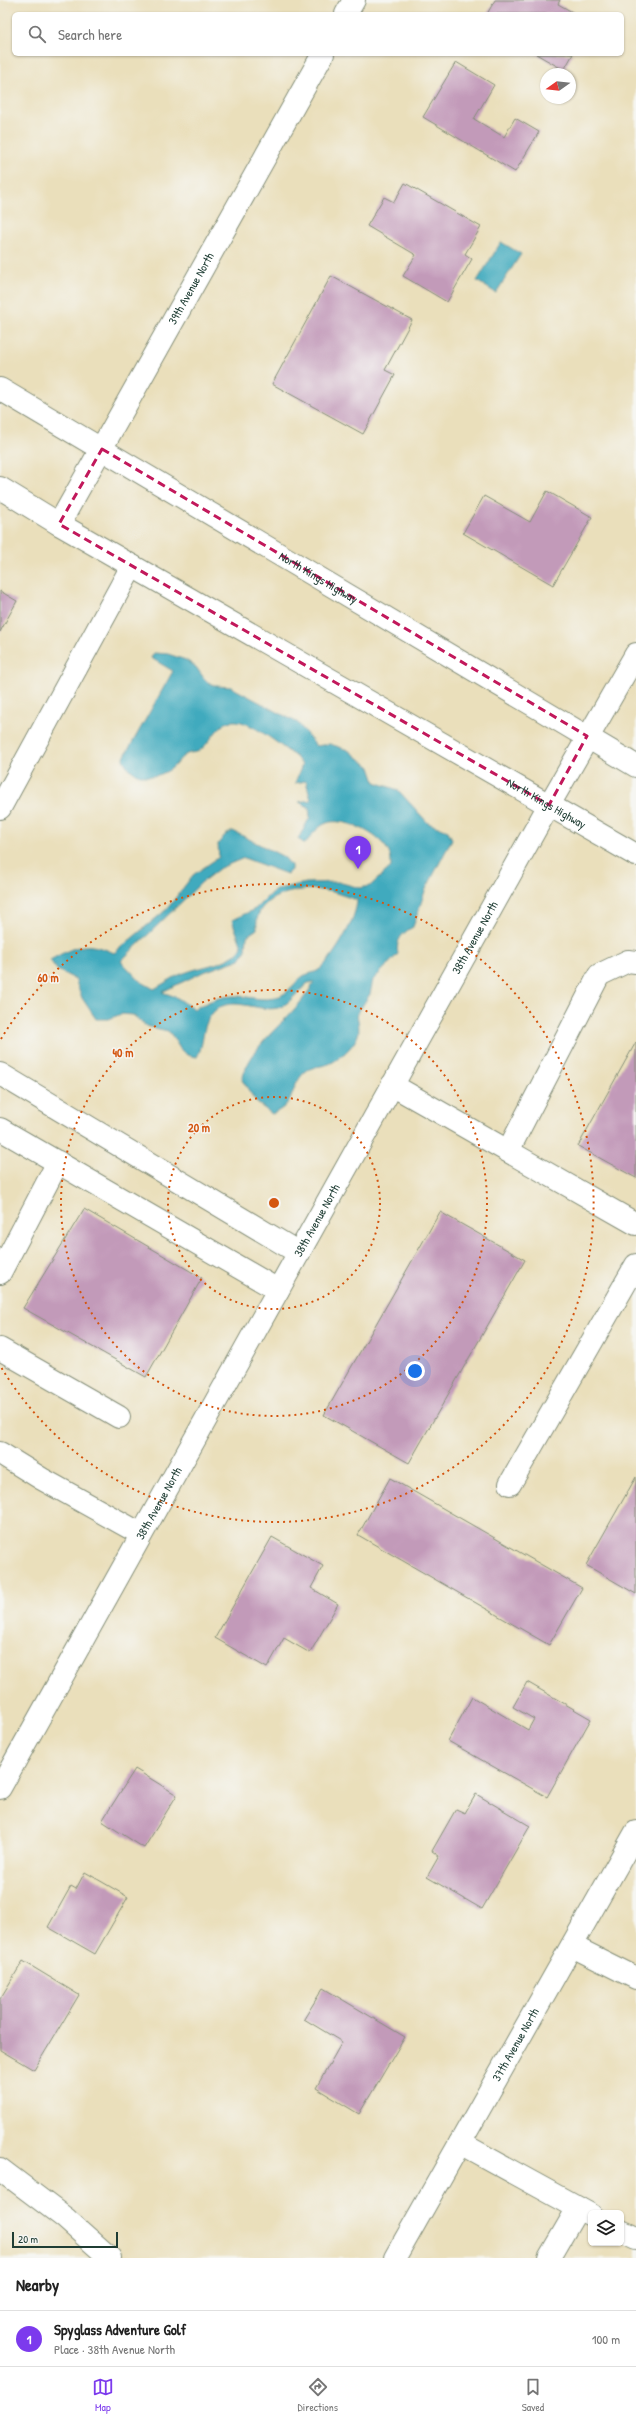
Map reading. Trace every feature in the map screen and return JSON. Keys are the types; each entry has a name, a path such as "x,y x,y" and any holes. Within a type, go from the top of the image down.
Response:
{"main road":[{"path":"347,12 354,0"},
{"name":"39th Avenue North","path":"59,524 322,56"},
{"name":"North Kings Highway","path":"0,389 636,766"},
{"name":"North Kings Highway","path":"0,488 59,524 636,855"},
{"path":"0,808 132,566"},
{"name":"38th Avenue North","path":"3,1775 299,1253 587,736 636,654"},
{"path":"508,1150 599,975 628,961 636,962"},
{"path":"0,1074 299,1253"},
{"path":"392,1085 636,1224"},
{"path":"0,1129 278,1290"},
{"path":"0,1273 58,1162"},
{"path":"510,1484 636,1266"},
{"path":"0,1349 119,1417"},
{"path":"0,1453 42,1479 141,1534"},
{"name":"37th Avenue North","path":"394,2258 636,1832"},
{"path":"572,1946 636,1978"},
{"path":"460,2143 584,2212 549,2258"},
{"path":"0,2169 65,2218 110,2258"},
{"path":"624,2232 636,2238"}],"highlighted area":[{"path":"102,449 587,736 549,805 59,524"}],"water":[{"path":"501,242 521,254 496,293 477,281"},
{"path":"154,653 168,654 186,660 196,667 206,681 216,686 231,687 298,723 316,746 330,744 348,750 370,767 375,782 398,790 428,823 448,831 452,839 425,891 413,927 400,938 397,949 398,954 373,980 370,994 357,1014 359,1032 354,1043 335,1061 305,1072 297,1083 289,1100 280,1110 272,1114 257,1103 242,1080 247,1066 255,1053 306,995 314,982 308,983 290,1001 278,1008 270,1009 234,1004 218,1008 208,1020 197,1057 186,1054 182,1051 168,1031 146,1026 133,1015 121,1014 109,1019 96,1019 82,998 75,979 57,970 50,960 67,951 81,946 96,947 114,953 167,909 193,875 219,857 218,844 225,835 233,831 284,857 291,865 291,870 287,874 244,858 220,868 202,882 121,961 140,981 154,989 179,975 224,961 237,953 242,947 232,920 255,909 271,893 278,889 306,883 338,882 360,888 370,886 391,867 390,855 383,843 370,833 354,825 345,823 330,822 322,825 305,844 298,839 310,817 309,807 299,802 311,800 306,781 295,783 302,765 296,757 248,724 233,721 228,722 219,729 199,751 185,755 172,768 158,775 144,776 132,771 123,759 173,671 151,658","holes":["313,889 333,892 357,900 356,908 349,927 338,947 326,963 318,970 303,976 281,996 266,999 240,996 224,997 194,1009 176,997 162,992 201,973 240,959 246,950 247,936 257,929 257,918 261,910 274,898 294,891"]}],"building":[{"path":"495,0 560,0 558,4 572,12 488,12"},
{"path":"540,56 572,56 565,68 560,68"},
{"path":"456,62 494,85 474,119 504,137 515,118 539,132 515,172 423,117"},
{"path":"405,183 481,227 465,254 472,259 447,302 403,276 416,255 367,226 384,197 394,202"},
{"path":"331,276 412,320 385,370 395,375 363,434 272,384"},
{"path":"547,491 592,517 553,585 463,533 484,496 530,522"},
{"path":"0,591 17,601 0,632"},
{"path":"636,1042 636,1178 578,1146"},
{"path":"84,1209 202,1278 146,1377 23,1308"},
{"path":"440,1212 525,1260 409,1463 324,1415"},
{"path":"636,1477 636,1594 586,1565"},
{"path":"390,1478 582,1588 549,1645 358,1535"},
{"path":"272,1537 323,1566 311,1588 338,1604 310,1653 284,1638 267,1668 215,1638"},
{"path":"527,1682 591,1719 547,1797 448,1741 472,1697 528,1730 534,1719 513,1707"},
{"path":"135,1769 177,1795 144,1848 102,1821"},
{"path":"476,1794 530,1826 482,1909 427,1877 439,1856 432,1851 456,1809 465,1813"},
{"path":"85,1872 128,1897 95,1954 48,1927 71,1886 76,1889"},
{"path":"23,1961 79,1995 34,2070 0,2050 0,1999"},
{"path":"323,1988 405,2037 359,2114 316,2088 342,2042 304,2019"}],"place":[{"name":"Spyglass Adventure Golf","path":"358,869"}]}
